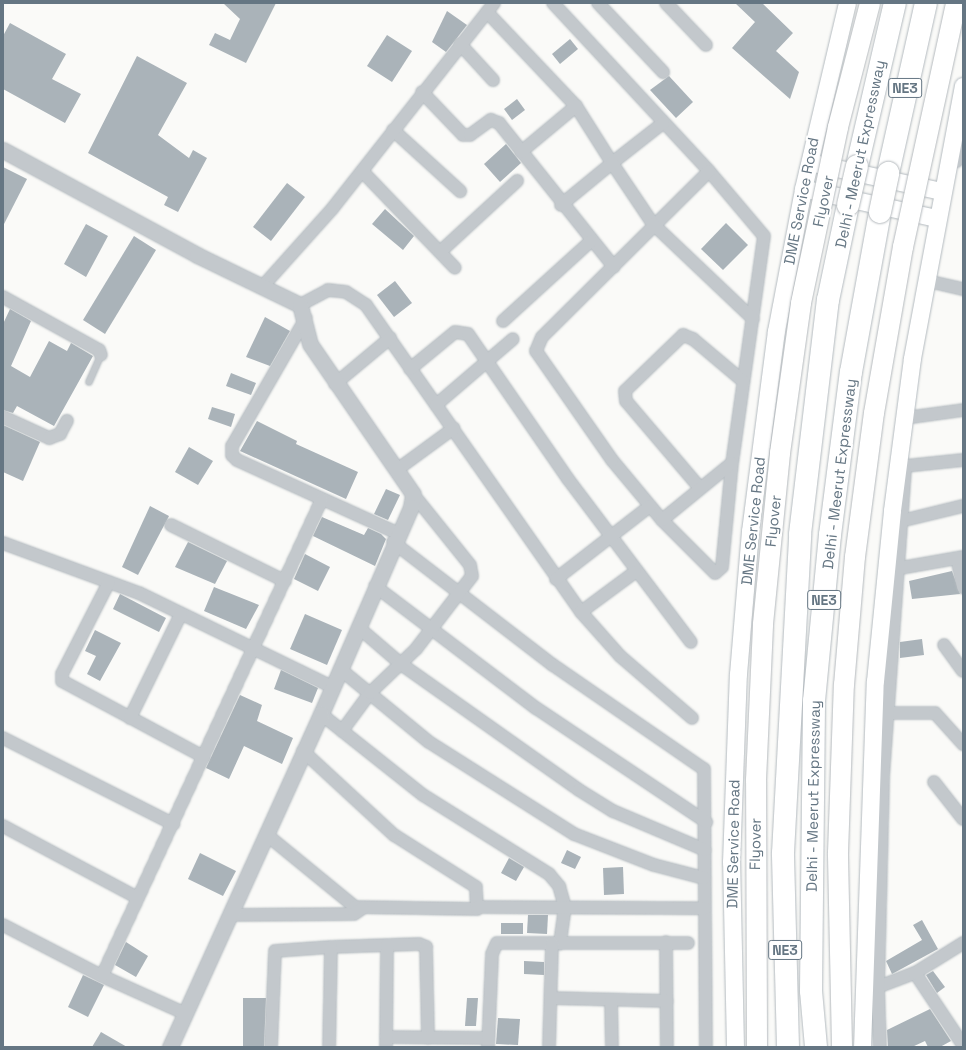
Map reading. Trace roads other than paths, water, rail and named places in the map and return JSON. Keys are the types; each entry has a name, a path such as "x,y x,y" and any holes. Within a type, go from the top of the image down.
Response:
{"highway":[{"name":"Flyover","path":"757,1047 756,780 763,624 780,453 801,303 838,127 870,3"},
{"name":"Delhi - Meerut Expressway","path":"788,1047 783,853 800,534 828,300 848,205 895,3"},
{"name":"Delhi - Meerut Expressway","path":"816,1047 811,991 814,701 830,535 850,379 880,212 926,3"},
{"path":"842,1047 838,852 844,685 856,557 874,413 902,254 956,3"}],"main road":[{"name":"DME Service Road","path":"735,1047 731,862 738,674 750,531 774,346 803,189 847,3"},
{"path":"862,1047 880,713 891,569 912,358 940,191 963,86"},
{"path":"809,162 940,191"},
{"path":"803,189 936,218"}],"street":[{"path":"553,3 709,171 764,236 732,463 720,572 710,570 650,506 612,460 536,351 542,337 614,267 653,224 709,171"},
{"path":"598,3 663,72"},
{"path":"666,3 706,44"},
{"path":"263,286 362,171 422,92 491,8 576,106 653,224 753,319"},
{"path":"460,44 493,80"},
{"path":"422,92 463,135 496,121 590,242 614,267"},
{"path":"521,152 576,106"},
{"path":"561,205 663,123"},
{"path":"393,130 460,191"},
{"path":"963,134 959,168 932,282 905,466 901,521 891,569 960,557 963,587"},
{"path":"3,150 263,286 303,312 310,344 335,384 398,469 413,494 473,570 459,593 432,628 401,664 370,693 342,731"},
{"path":"362,171 455,268"},
{"path":"440,252 517,181"},
{"path":"504,320 590,242"},
{"path":"932,282 963,289"},
{"path":"692,718 620,656 580,612 454,428 410,369 366,305 346,292 328,290 303,312 232,446 232,455 236,460 322,499 395,538 459,593 595,695 704,769 706,822 704,878 706,1047"},
{"path":"3,297 99,350 101,355"},
{"path":"410,369 456,332 462,331 468,334 635,572 691,642"},
{"path":"700,488 626,401 625,391 683,335 693,339 743,381"},
{"path":"335,384 390,338"},
{"path":"436,405 487,363 513,339"},
{"path":"912,417 963,410"},
{"path":"3,417 49,438 60,434 66,421"},
{"path":"398,469 454,428"},
{"path":"905,466 963,460"},
{"path":"662,520 732,463"},
{"path":"170,1047 184,1013 267,835 303,752 322,714 395,538 412,507 413,494"},
{"path":"102,976 254,650 322,499"},
{"path":"556,579 650,506"},
{"path":"901,521 963,506"},
{"path":"171,525 285,580"},
{"path":"3,543 109,582 181,614 332,688"},
{"path":"580,612 635,572"},
{"path":"109,582 62,674 62,681 204,757"},
{"path":"375,586 536,708 706,822"},
{"path":"130,718 181,614"},
{"path":"358,627 401,664 553,773 614,811 705,850"},
{"path":"944,645 963,671"},
{"path":"340,669 429,742 574,834 640,860 704,878"},
{"path":"880,1047 878,987 880,713 935,713 963,744"},
{"path":"322,714 435,803 540,867 559,886 565,907 556,944 551,998 549,1047"},
{"path":"3,738 173,824"},
{"path":"303,752 394,835 476,887 478,906"},
{"path":"934,782 963,819"},
{"path":"3,826 138,898"},
{"path":"267,835 348,902 363,908 474,910 478,906 705,908"},
{"path":"230,915 354,914 363,908"},
{"path":"3,925 102,976 184,1013"},
{"path":"387,945 386,1042 428,1038 488,1043 495,946 508,941 556,944 688,943"},
{"path":"666,942 668,1047"},
{"path":"878,987 915,973 963,943"},
{"path":"271,1047 275,951 332,947 387,945 426,947 428,1038"},
{"path":"329,1047 332,947"},
{"path":"915,973 963,1045"},
{"path":"551,998 667,1001"},
{"path":"611,1000 612,1047"}],"lane":[{"path":"90,382 101,355"}]}
